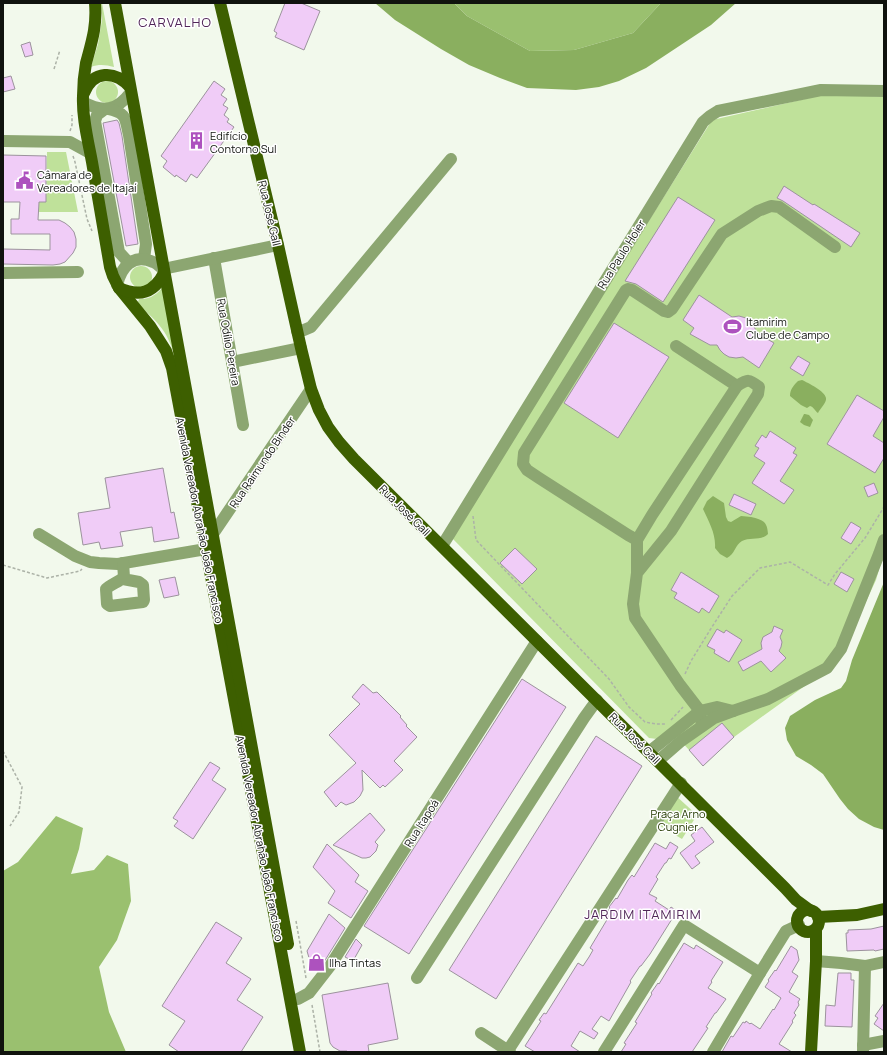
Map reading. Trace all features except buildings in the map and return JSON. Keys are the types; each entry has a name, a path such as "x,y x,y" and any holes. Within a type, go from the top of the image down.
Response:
{"main road":[{"name":"Avenida Vereador Abrahão João Francisco","path":"95,3 96,17 84,75 83,99 86,130 110,267 118,286 156,335 166,352 172,368 300,1052"},
{"name":"Avenida Vereador Abrahão João Francisco","path":"115,3 309,1052"},
{"name":"Rua José Gall","path":"220,3 301,348 319,410 328,427 339,442 442,546 785,888 796,900 809,922"},
{"path":"83,99 86,88 92,81 99,77 108,75 117,76 131,89"},
{"path":"118,286 130,292 138,293 145,291 158,283 164,271"},
{"path":"811,1052 816,946 809,922 884,909"}],"street":[{"path":"129,263 120,252 95,121 97,115 107,109 118,106 126,100 131,89"},
{"name":"Rua Paulo Hoier","path":"442,546 703,122 718,111 822,90 884,91"},
{"path":"83,99 93,108 118,111 125,118 146,244 144,259"},
{"path":"70,142 86,130"},
{"path":"3,141 70,142 90,153"},
{"path":"297,332 311,327 452,158"},
{"path":"638,540 539,478 527,470 523,464 524,453 626,290 632,290 664,311 668,312 672,309 722,234 758,211 771,206 779,207 835,248"},
{"path":"118,286 120,272 129,263 134,261 144,259 154,262 164,271 214,258 278,245"},
{"name":"Rua Odílio Pereira","path":"214,258 243,425"},
{"path":"3,273 78,272"},
{"path":"676,346 737,386"},
{"path":"232,362 301,348"},
{"path":"637,573 672,531 758,394 759,387 751,381 746,380 737,386 652,515 638,540 637,573 633,604 635,618 680,685 700,711 702,726"},
{"name":"Rua Raimundo Binder","path":"213,534 312,389"},
{"path":"39,534 75,556 90,562 108,564 123,563 206,549"},
{"path":"658,761 681,741 714,718 768,699 827,668 841,649 884,540"},
{"path":"122,579 124,577 123,563"},
{"name":"Rua Itapoá","path":"298,999 309,993 330,966 537,641"},
{"path":"417,978 597,700"},
{"path":"649,752 700,711 718,707 733,711"},
{"path":"481,1033 508,1052 681,783"},
{"path":"713,1052 786,931 809,922"},
{"path":"604,1052 684,925 760,973"},
{"path":"816,961 866,966 884,962"},
{"path":"866,966 863,1048 884,1040"}],"path":[{"path":"54,69 60,50"},
{"path":"72,154 87,219 93,233"},
{"path":"680,685 691,661 732,596 760,568 790,562 828,585 835,574 865,538 884,507"},
{"path":"474,517 476,540 609,679 629,707 645,722 666,724 684,708 681,703"},
{"path":"3,565 47,578 80,571 90,562"},
{"path":"3,751 22,787 19,812 10,826"},
{"path":"309,993 320,1052"}],"green space":[{"path":"101,3 114,67 97,65 91,67 98,44 102,20"},
{"path":"107,81 115,84 118,92 115,100 107,103 99,100 96,92 99,84"},
{"name":"Itamirim Clube de Campo","path":"831,93 884,97 884,552 876,580 838,662 734,737 703,766 670,729 657,739 649,738 452,538 453,533 712,120"},
{"path":"47,152 66,152 78,212 39,212 39,202 46,202"},
{"path":"141,266 145,267 151,273 151,281 145,287 141,288 137,287 131,281 130,277 131,273 137,267"},
{"path":"164,286 175,356 164,332 157,322 138,302 139,299 147,299 153,296"},
{"name":"Praça Arno Cugnier","path":"675,795 697,815 682,839 657,824"}],"shaded area":[{"path":"375,3 454,3 467,16 530,51 574,50 633,33 661,3 736,3 711,25 646,68 619,81 599,87 576,90 527,88 469,65 395,20"},
{"path":"454,3 661,3 633,33 574,50 530,51 467,16"},
{"path":"802,380 825,395 825,401 818,413 810,406 807,408 801,405 790,396 794,386 798,381"},
{"path":"804,414 809,415 813,420 810,427 800,422"},
{"path":"713,496 724,503 728,521 731,522 741,516 759,519 767,526 768,534 759,538 742,541 727,558 720,554 715,548 710,523 703,509 707,501"},
{"path":"884,582 884,830 874,827 859,819 840,799 823,774 796,756 787,740 785,728 790,716 815,700 841,688 846,681 852,660"},
{"path":"56,816 83,828 79,849 71,874 94,870 107,855 128,864 131,901 117,940 99,967 109,1012 126,1052 3,1052 3,871 18,862"}],"place":[{"name":"Edifício Contorno Sul","path":"197,141"},
{"name":"Câmara de Vereadores de Itajaí","path":"24,180"},
{"name":"Itamirim Clube de Campo","path":"733,327"},
{"name":"Ilha Tintas","path":"316,962"}],"district":[{"name":"CARVALHO","path":"175,22"},
{"name":"JARDIM ITAMIRIM","path":"643,914"}]}
